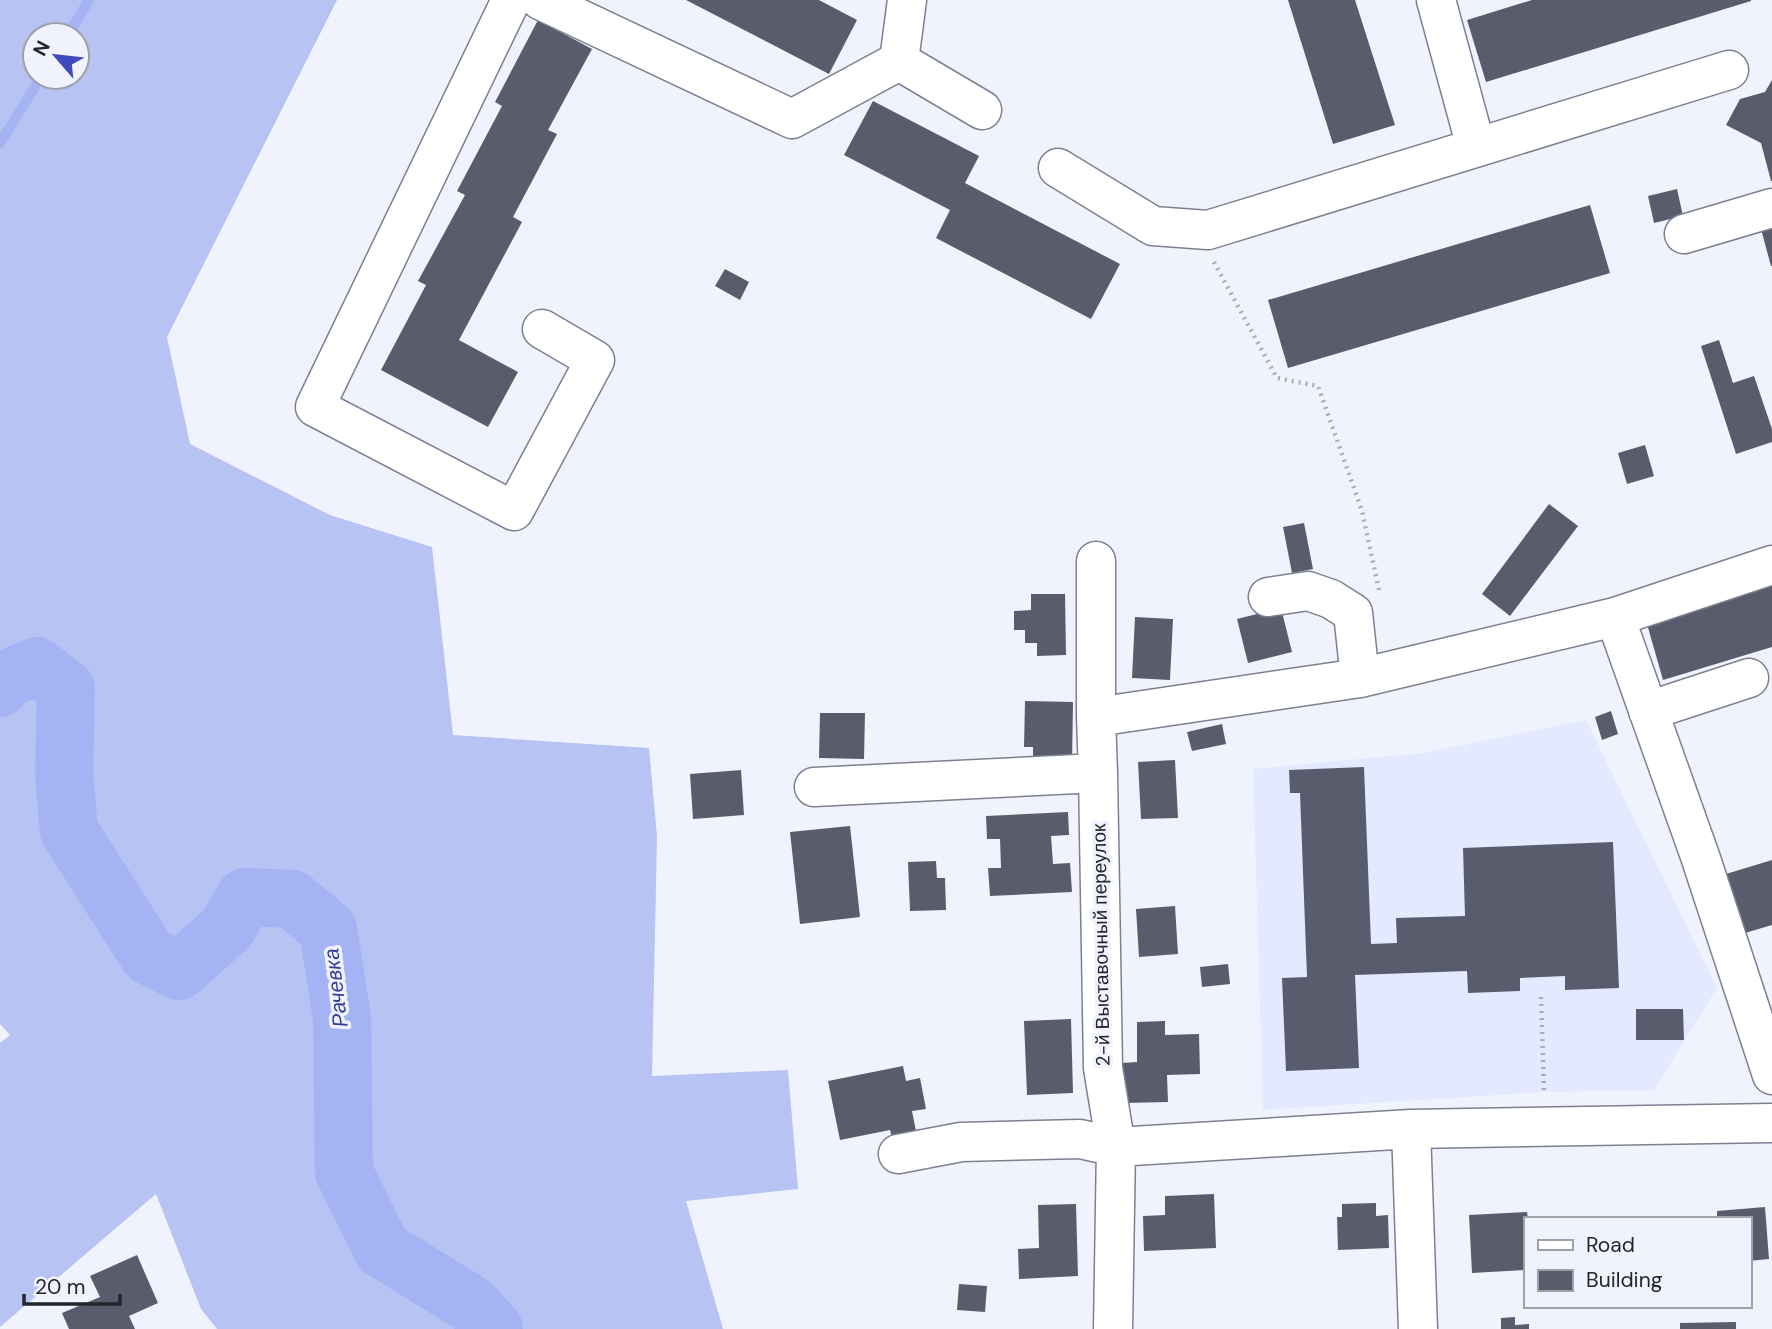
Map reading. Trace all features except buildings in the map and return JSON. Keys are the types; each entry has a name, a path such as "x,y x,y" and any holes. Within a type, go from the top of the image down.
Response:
{"street":[{"path":"511,0 315,407 514,511 595,360 542,329"},
{"path":"540,0 792,119 899,61"},
{"path":"899,61 907,0"},
{"path":"1436,0 1476,147"},
{"path":"899,61 982,110"},
{"path":"1058,169 1153,226 1208,230 1728,70"},
{"path":"1684,234 1772,208"},
{"name":"2-й Выставочный переулок","path":"1096,561 1096,717 1103,1068 1116,1147 1113,1329"},
{"path":"1096,717 1360,678 1615,617 1772,565"},
{"path":"1268,597 1308,591 1353,613 1360,678"},
{"path":"1615,617 1701,859 1772,1076"},
{"path":"1648,711 1749,678"},
{"path":"814,787 1098,773"},
{"path":"898,1154 961,1142 1080,1139 1116,1147 1411,1129 1772,1123"},
{"path":"1411,1129 1418,1329"}],"path":[{"path":"1197,229 1277,378 1318,386 1362,511 1379,590"},
{"path":"1541,997 1544,1127"}],"shaded area":[{"path":"0,0 337,0 167,337 190,444 330,515 432,547 453,735 649,748 657,836 652,1076 788,1070 798,1189 686,1201 723,1329 217,1329 201,1309 156,1194 0,1327 0,1043 10,1035 0,1024"},
{"path":"1586,720 1717,988 1654,1090 1544,1092 1263,1110 1253,769 1423,753"}],"waterway":[{"path":"76,21 89,0"},
{"path":"0,143 32,91"},
{"name":"Рачевка","path":"0,688 6,679 37,666 66,689 64,775 69,831 149,956 179,971 227,928 245,897 292,899 328,929 342,1018 344,1172 382,1249 471,1304 494,1329"}]}
